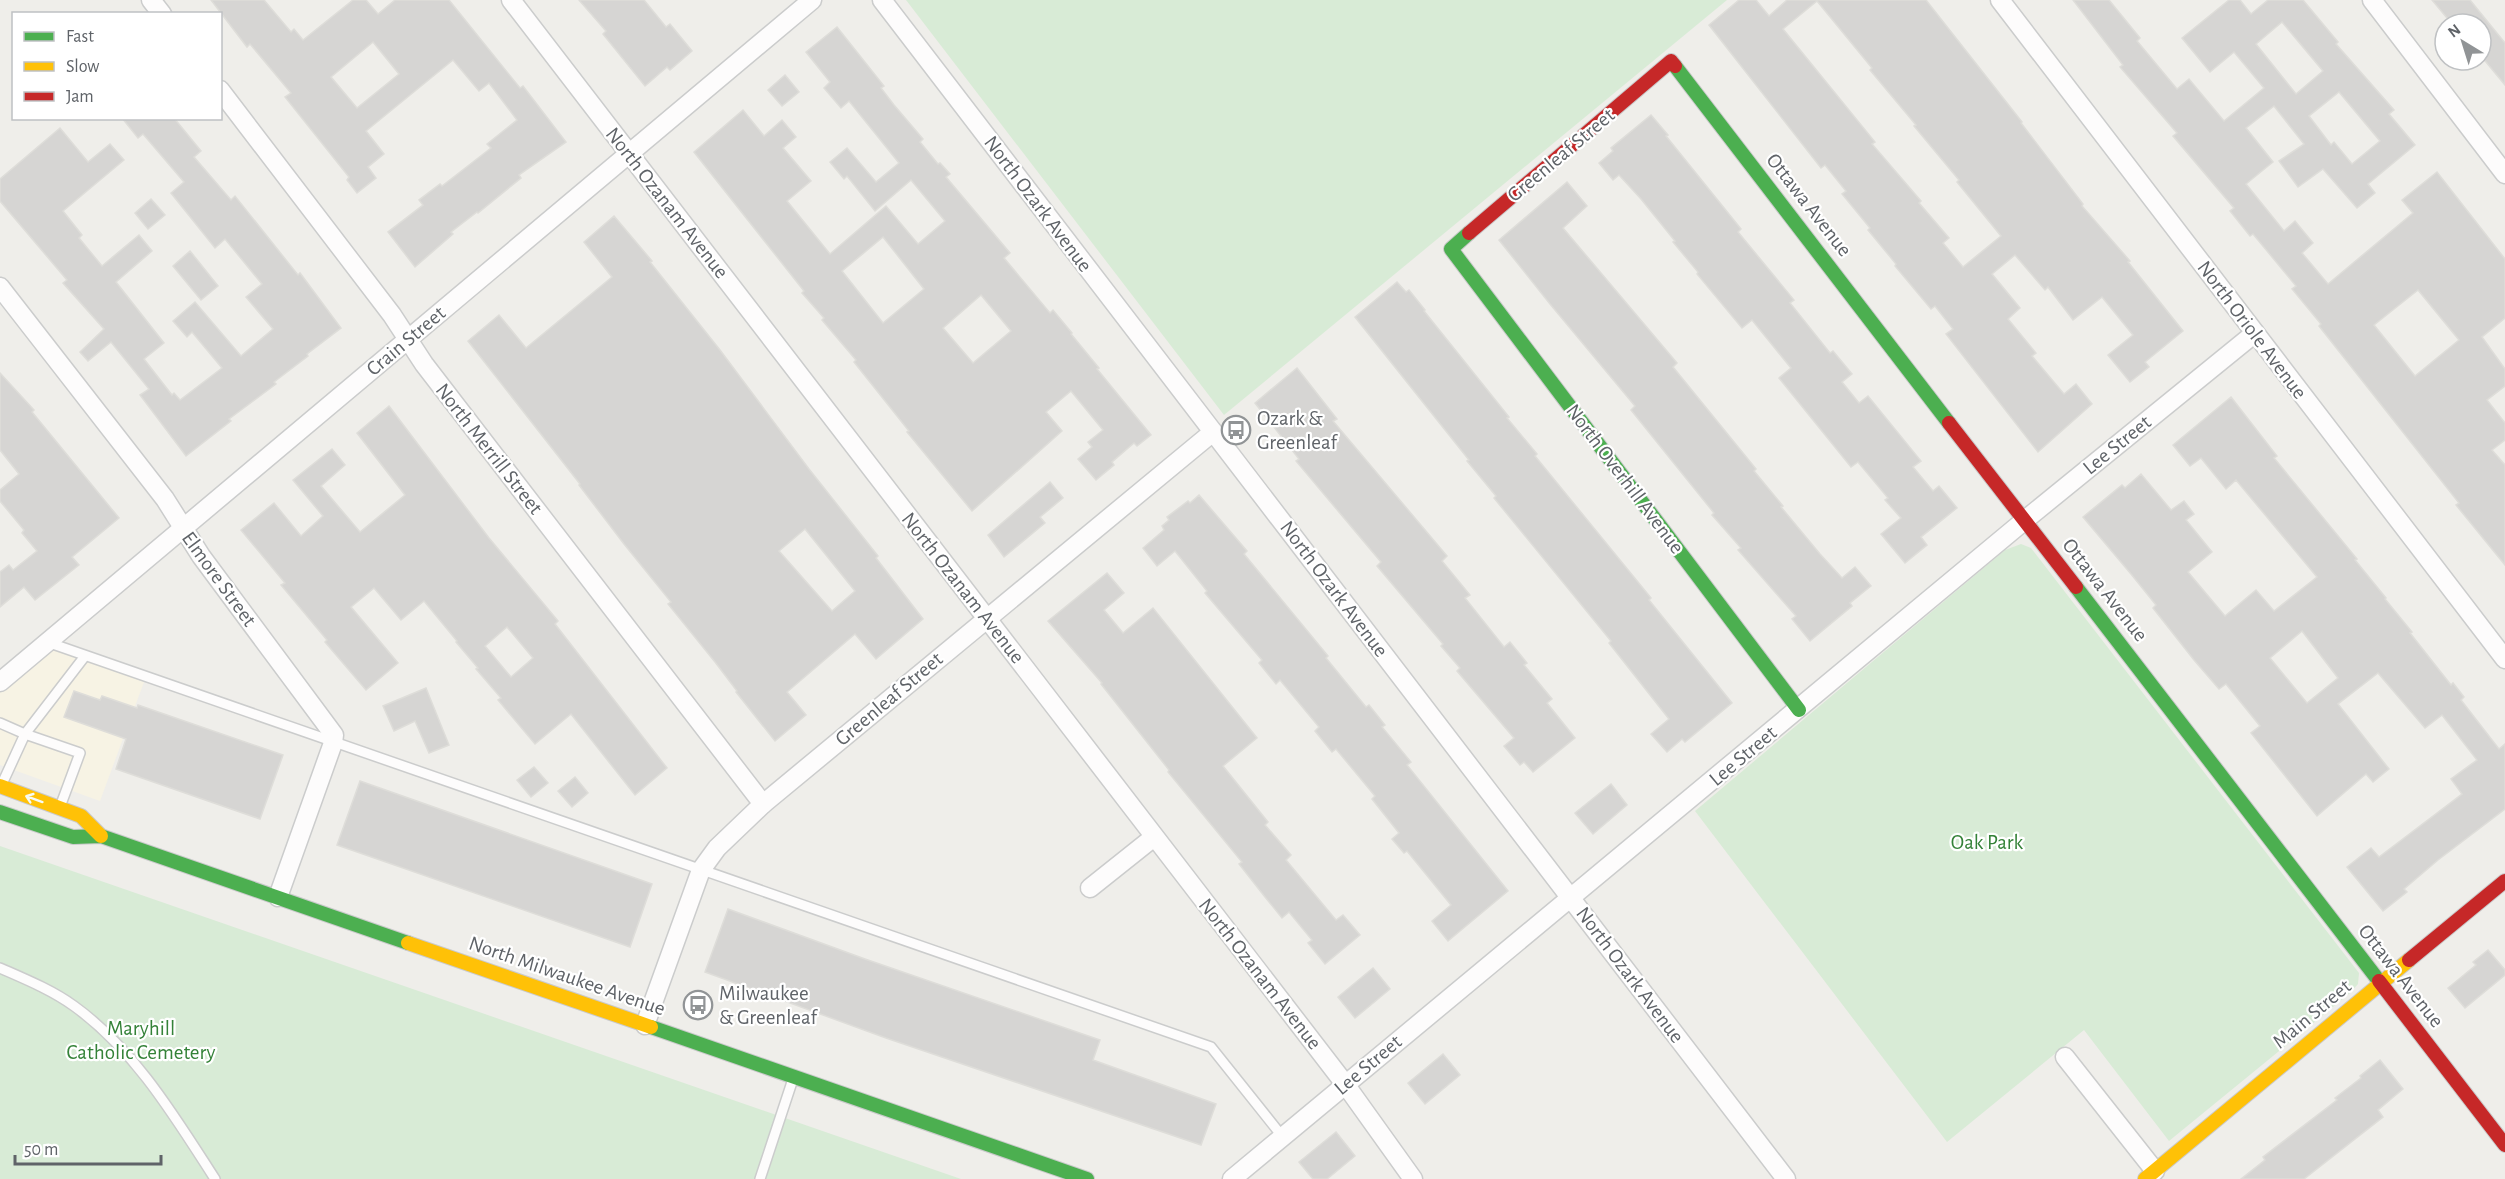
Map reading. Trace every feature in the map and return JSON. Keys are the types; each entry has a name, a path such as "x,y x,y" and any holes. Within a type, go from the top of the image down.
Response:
{"street":[{"path":"151,0 160,12"},
{"name":"North Ozanam Avenue","path":"511,0 1345,1084 1413,1179"},
{"name":"Crain Street","path":"0,682 812,0"},
{"name":"North Ozark Avenue","path":"882,0 1786,1179"},
{"name":"North Oriole Avenue","path":"2000,0 2505,659"},
{"path":"2372,0 2505,174"},
{"name":"Greenleaf Street","path":"1451,249 1671,61"},
{"name":"Ottawa Avenue","path":"1671,61 2505,1145"},
{"name":"North Merrill Street","path":"222,93 392,315 431,373 763,804"},
{"name":"North Overhill Avenue","path":"1451,249 1799,710"},
{"name":"Elmore Street","path":"0,287 165,499 201,556 334,735 333,742"},
{"name":"Lee Street","path":"1232,1179 2025,520 2255,333"},
{"name":"Greenleaf Street","path":"645,1025 701,870 717,848 763,804 1213,432"},
{"path":"278,897 333,742"},
{"name":"North Milwaukee Avenue","path":"0,786 81,816 101,836"},
{"name":"North Milwaukee Avenue","path":"0,813 74,837 101,836 1087,1179"},
{"path":"1090,888 1154,837"},
{"name":"Main Street","path":"2150,1175 2505,881"},
{"path":"2065,1057 2150,1175"}],"lane":[{"path":"47,642 1211,1047 1282,1136"},
{"path":"0,786 25,734 85,656"},
{"path":"0,723 80,753 60,808"},
{"path":"0,968 74,1005 116,1043 149,1079 215,1179"},
{"path":"760,1179 794,1077"}],"shaded area":[{"path":"48,646 144,682 100,801 0,765 0,685"}],"green space":[{"path":"906,0 1727,0 1224,415"},
{"name":"Oak Park","path":"2021,544 2031,548 2359,973 2358,984 2350,993 2169,1141 2084,1030 1947,1142 1695,811 2005,550"},
{"name":"Maryhill Catholic Cemetery","path":"0,846 961,1179 0,1179"}],"building":[{"path":"211,0 264,0 291,32 294,29 303,40 353,0 366,0 378,14 395,0 449,0 520,88 523,86 566,142 519,175 521,178 451,232 453,234 415,267 388,232 423,205 419,200 440,184 442,186 491,148 487,144 517,120 489,83 479,91 453,60 366,131 384,154 368,167 376,178 357,193 347,180 349,177 285,97 291,93 250,44 247,47","holes":["373,42 399,74 357,108 331,77"]},
{"path":"579,0 644,0 666,27 670,24 692,51 670,70 667,67 645,86 603,34 606,31"},
{"path":"1739,0 1756,0 1769,16 1787,0 1926,0 2022,122 2083,204 2082,206 2130,261 2128,262 2183,331 2145,362 2149,367 2130,382 2108,355 2133,335 2102,297 2073,320 2048,287 2045,290 2015,255 1992,274 2020,308 2008,319 2036,353 2032,356 2064,394 2076,384 2092,404 2038,452 1946,334 1953,329 1935,306 1931,309 1895,266 1896,264 1868,230 1870,228 1842,194 1846,191 1825,165 1821,168 1709,25","holes":["1817,1 1872,68 1870,70 1916,125 1914,126 2001,236 1963,267 1943,243 1949,238 1872,144 1875,142 1783,29"]},
{"path":"2073,0 2109,0 2140,38 2137,41 2177,89 2189,79 2224,121 2264,88 2234,52 2210,72 2182,38 2229,0 2240,0 2251,14 2268,0 2303,0 2338,42 2336,44 2394,110 2389,114 2415,145 2368,184 2375,193 2357,208 2323,169 2298,187 2279,161 2304,144 2274,106 2246,128 2273,162 2246,184 2284,231 2295,221 2313,243 2302,253 2328,284 2413,213 2402,200 2437,172 2505,259 2505,318 2482,337 2505,369 2505,386 2487,400 2505,423 2505,440 2492,450 2505,465 2505,565 2456,505 2459,503 2319,326 2321,324 2292,289 2296,286 2253,234 2250,236 2230,211 2234,208 2173,136 2177,133 2120,67 2123,65","holes":["2282,22 2323,71 2296,94 2256,44","2339,92 2380,141 2352,164 2334,142 2331,145 2309,116","2418,290 2459,340 2415,376 2374,325"]},
{"path":"2432,0 2470,0 2480,12 2442,12"},
{"path":"837,27 884,86 881,88 894,105 923,139 920,142 938,164 940,163 950,174 946,177 1010,253 1004,258 1050,313 1053,310 1151,435 1137,446 1134,443 1112,462 1114,465 1096,480 1078,459 1092,447 1088,442 1103,430 1071,391 1046,412 1062,431 972,511 907,432 909,431 854,362 856,360 802,293 804,291 694,152 743,110 764,136 782,120 796,137 783,148 811,181 787,201 830,254 886,206 918,244 945,221 911,180 875,211 847,176 844,179 830,162 847,148 876,182 899,163 849,101 841,108 824,88 830,82 806,52","holes":["883,237 924,289 883,323 842,271","981,295 1011,331 973,363 943,328"]},
{"path":"2493,28 2505,43 2505,85 2493,70"},
{"path":"785,75 799,92 782,106 768,90"},
{"path":"1651,115 1741,229 1738,232 1794,300 1790,303 1830,353 1833,351 1852,374 1842,382 1859,403 1868,396 1921,461 1913,467 1933,491 1939,486 1957,508 1921,537 1927,545 1905,563 1881,534 1901,518 1885,500 1888,498 1858,462 1851,467 1779,378 1791,368 1752,320 1742,328 1697,274 1698,272 1673,242 1675,241 1641,199 1619,175 1613,180 1599,163 1613,151 1611,148"},
{"path":"124,120 176,120 201,151 194,157 231,200 235,196 298,275 300,273 341,328 186,456 140,395 149,389 111,342 88,361 80,352 104,329 63,283 67,280 0,201 0,179 60,128 88,162 110,144 124,160 63,211 82,235 79,238 102,266 139,235 152,251 116,282 164,343 144,359 172,395 174,393 180,400 222,368 192,332 187,337 173,321 195,302 241,356 273,329 246,297 262,284 225,239 215,248 171,193 184,182 143,134 138,138"},
{"path":"1567,182 1587,206 1563,228 1677,363 1673,367 1756,469 1754,471 1783,506 1781,507 1820,554 1842,578 1855,567 1871,586 1850,603 1852,606 1810,641 1792,619 1796,616 1738,550 1741,548 1712,515 1714,513 1631,410 1635,406 1499,240"},
{"path":"151,199 165,215 148,229 135,213"},
{"path":"614,216 652,261 650,262 878,556 876,558 923,619 876,659 855,634 787,692 806,715 775,741 668,604 671,602 468,341 499,315 526,348 612,277 584,242","holes":["805,529 855,591 832,611 779,551"]},
{"path":"190,251 218,286 201,300 173,266"},
{"path":"1397,282 1406,292 1409,290 1425,310 1537,454 1535,456 1651,598 1649,600 1732,703 1685,742 1682,739 1667,752 1651,734 1669,719 1609,643 1611,641 1494,498 1496,496 1467,461 1469,460 1355,317"},
{"path":"1297,368 1337,419 1333,421 1447,556 1442,561 1470,595 1465,598 1504,647 1510,642 1527,663 1524,665 1552,699 1547,703 1575,738 1533,772 1524,762 1520,765 1504,746 1514,738 1457,671 1460,668 1441,646 1443,644 1377,566 1381,562 1296,461 1299,459 1255,403"},
{"path":"0,373 34,410 32,412 119,518 72,557 79,565 35,600 24,587 0,607 0,572 9,565 13,570 37,551 22,533 24,530 0,501 0,490 19,474 0,450"},
{"path":"2231,397 2277,456 2274,458 2357,559 2355,560 2451,685 2453,683 2464,697 2461,700 2499,749 2505,744 2505,809 2438,860 2404,889 2407,892 2383,911 2347,867 2371,848 2379,857 2462,794 2451,779 2477,760 2442,715 2425,728 2378,673 2338,704 2389,769 2373,782 2366,774 2317,816 2251,733 2260,726 2226,684 2219,689 2194,660 2153,608 2156,605 2083,517 2122,485 2125,488 2141,474 2171,510 2184,501 2194,514 2186,520 2212,552 2188,572 2225,616 2256,590 2274,611 2317,577 2236,480 2226,489 2201,458 2190,466 2173,445","holes":["2302,631 2338,678 2307,703 2270,658"]},
{"path":"389,406 489,538 558,621 555,624 667,768 635,795 571,714 535,744 498,700 501,698 424,601 401,620 374,588 351,607 398,663 366,690 281,585 285,583 241,530 274,503 301,536 323,516 293,480 332,449 345,465 321,486 360,532 405,495 357,433","holes":["507,627 533,658 511,677 485,646"]},
{"path":"1050,482 1063,498 1040,517 1045,523 1004,557 988,535"},
{"path":"1199,495 1247,551 1244,554 1328,656 1326,658 1366,707 1369,705 1385,725 1382,727 1411,762 1407,765 1508,891 1448,941 1432,921 1451,905 1407,851 1404,853 1392,839 1399,833 1372,799 1375,796 1336,749 1332,752 1315,731 1319,727 1280,680 1276,684 1259,663 1262,660 1205,593 1207,591 1175,551 1157,566 1143,548 1164,530 1162,526 1169,520 1167,517"},
{"path":"1107,573 1124,593 1104,610 1123,633 1153,608 1257,738 1223,766 1268,822 1265,825 1291,855 1286,860 1336,920 1343,915 1360,935 1325,964 1308,943 1312,940 1289,912 1282,918 1239,864 1242,862 1168,772 1169,770 1102,683 1048,621"},
{"path":"426,688 449,745 429,753 415,721 394,731 383,706"},
{"path":"74,691 100,700 102,696 137,708 138,705 283,755 260,819 116,769 126,739 64,717"},
{"path":"534,767 548,783 531,797 517,780"},
{"path":"575,777 588,793 572,807 558,791"},
{"path":"360,781 652,884 630,947 337,845"},
{"path":"1611,784 1627,805 1593,834 1575,813"},
{"path":"728,909 1100,1040 1093,1060 1216,1104 1201,1145 886,1038 705,972"},
{"path":"2488,950 2505,970 2505,975 2465,1008 2448,988 2476,965 2473,962"},
{"path":"1373,968 1390,989 1355,1018 1338,997"},
{"path":"1443,1054 1460,1075 1425,1104 1408,1083"},
{"path":"2380,1060 2403,1089 2378,1110 2383,1117 2304,1179 2241,1179 2265,1160 2263,1157 2337,1100 2335,1098"},
{"path":"1336,1132 1355,1156 1327,1179 1313,1179 1299,1162"}],"traffic: fast":[{"path":"1675,66 1949,423"},
{"path":"1469,233 1451,249 1799,710"},
{"path":"2076,587 2379,981"},
{"path":"0,812 73,837 101,836 408,943"},
{"path":"651,1027 1087,1179"}],"traffic: slow":[{"path":"0,786 81,816 101,836"},
{"path":"408,943 651,1027"},
{"path":"2145,1179 2409,960"}],"traffic: jam":[{"path":"1469,233 1671,61 1675,66"},
{"path":"1949,423 2076,587"},
{"path":"2409,960 2505,881"},
{"path":"2379,981 2505,1145"}],"place":[{"name":"Ozark & Greenleaf","path":"1236,430"},
{"name":"Milwaukee & Greenleaf","path":"698,1005"}]}
